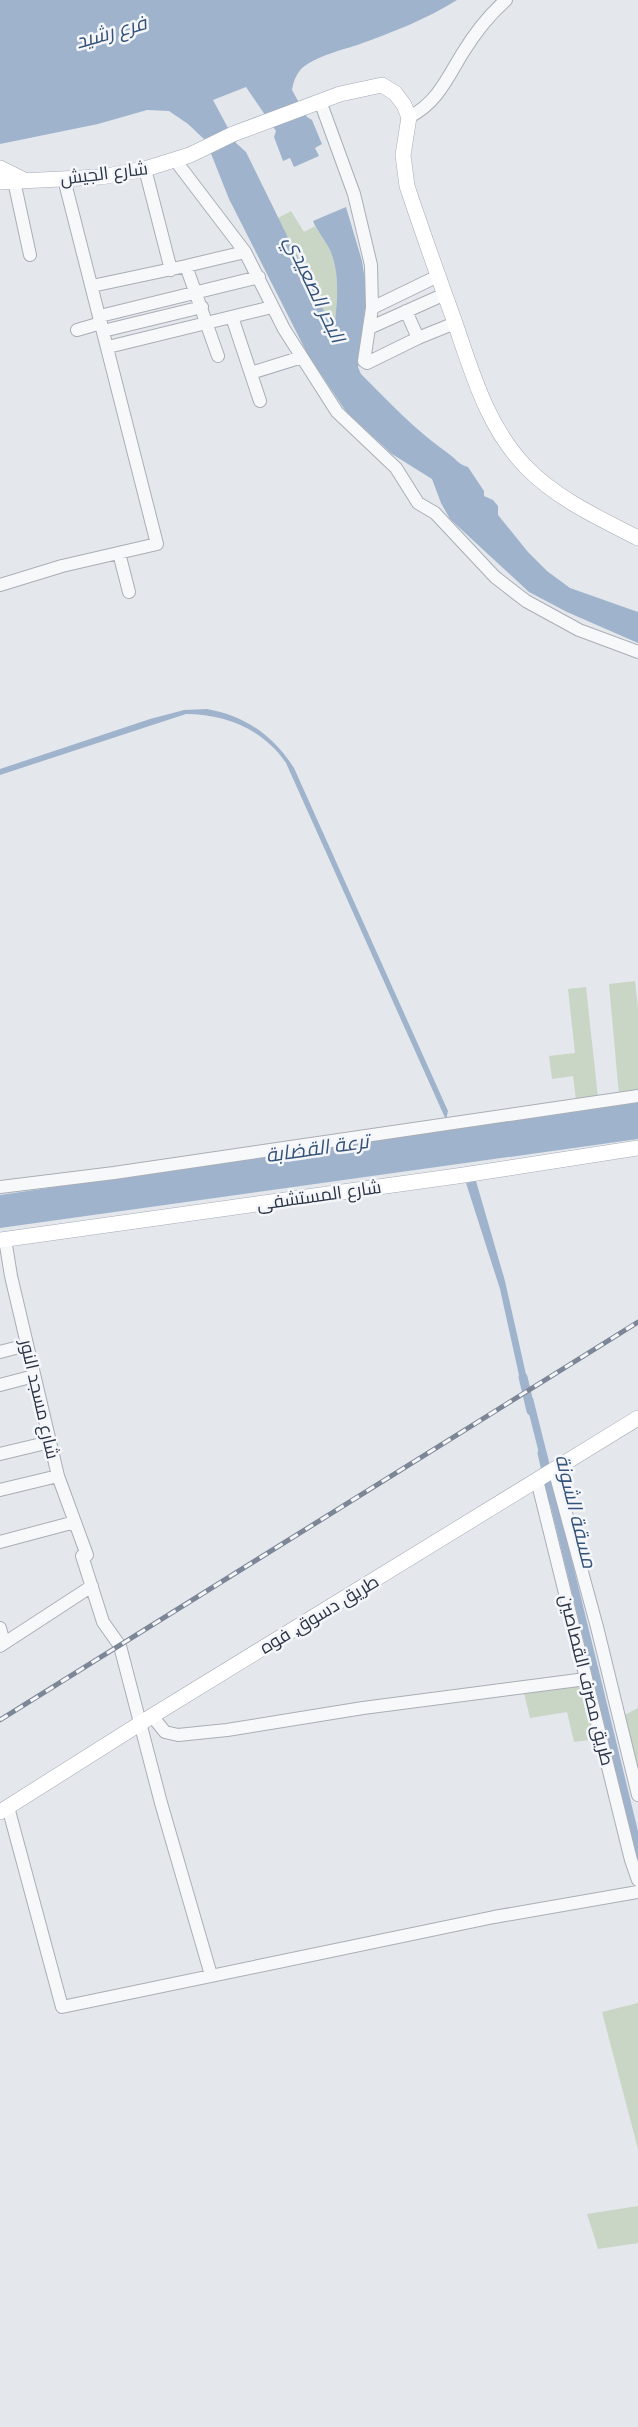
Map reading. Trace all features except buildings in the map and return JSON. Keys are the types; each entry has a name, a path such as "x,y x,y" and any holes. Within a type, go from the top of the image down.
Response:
{"main road":[{"name":"شارع الجيش","path":"13,181 101,177 145,169 175,160 233,134 316,102 350,91 382,85 395,93 409,117"},
{"path":"409,117 404,146 407,186 468,366 484,403 515,455 543,483 564,498 638,538"},
{"path":"0,168 13,181"},
{"name":"شارع المستشفى","path":"2,1240 638,1148"},
{"name":"طريق دسوق, فوه","path":"4,1809 638,1418"}],"street":[{"path":"409,117 422,111 436,98 463,52 506,0"},
{"path":"316,102 360,216 372,271 372,308 364,359 367,363 417,338 455,323"},
{"path":"175,160 245,252 272,307 342,418 396,468 418,503 435,513 495,577 526,601 561,622 638,652"},
{"path":"145,169 171,270"},
{"path":"0,585 62,566 157,544 64,179"},
{"path":"13,181 30,255"},
{"path":"92,286 245,252"},
{"path":"186,266 218,356"},
{"path":"372,308 438,276"},
{"path":"77,330 197,293 259,277"},
{"path":"369,328 445,294"},
{"path":"102,323 202,307"},
{"path":"108,347 272,307"},
{"path":"406,311 417,338"},
{"path":"232,317 260,401"},
{"path":"251,373 302,357"},
{"path":"119,553 129,592"},
{"path":"0,1187 114,1173 638,1096"},
{"name":"شارع مسجد النور","path":"2,1240 58,1476 75,1522 103,1622 120,1646 146,1720 193,1915 211,1975"},
{"path":"0,1352 27,1345"},
{"path":"0,1385 34,1376"},
{"path":"0,1454 50,1442"},
{"path":"554,1469 591,1604 638,1795"},
{"path":"0,1490 58,1476"},
{"name":"طريق مصرف القصاصين","path":"537,1480 631,1860 638,1880"},
{"path":"1,1539 75,1522"},
{"path":"0,1628 2,1644 92,1586"},
{"path":"569,1610 591,1604"},
{"path":"146,1720 165,1732 178,1735 226,1730 363,1708 588,1685 611,1685"},
{"path":"4,1809 62,2007 494,1917 638,1892"}],"green space":[{"path":"291,211 304,232 315,226 333,258 337,302 335,320 332,322 328,319 278,218"},
{"path":"635,981 638,1009 638,1093 619,1095 609,984"},
{"path":"586,987 598,1098 576,1101 573,1076 552,1079 549,1056 575,1053 568,989"},
{"path":"585,1684 597,1739 574,1742 567,1712 530,1718 524,1693"},
{"path":"638,1708 638,1783 621,1717"},
{"path":"638,2003 638,2149 602,2012"},
{"path":"638,2206 638,2243 598,2249 587,2214"}],"water":[{"name":"فرع رشيد","path":"0,0 457,0 410,25 321,57 301,69 292,90 307,117 312,120 322,144 315,148 319,156 294,167 290,158 283,161 274,137 276,131 246,87 213,100 236,143 246,152 328,319 332,322 335,320 337,302 335,267 330,250 313,221 346,207 362,261 367,293 358,367 361,374 425,436 468,467 484,491 484,496 493,500 498,506 498,515 547,571 570,588 638,612 638,643 567,612 529,592 450,519 432,479 392,454 347,413 309,357 229,199 206,141 188,124 169,111 147,110 98,124 0,144"},
{"path":"207,709 234,717 257,729 277,746 294,768 448,1111 446,1120 286,763 266,741 255,733 229,721 186,714 0,775 0,769 150,719 184,710"},
{"path":"638,1102 638,1139 0,1228 0,1195"},
{"path":"476,1181 505,1281 527,1379 528,1386 522,1389 500,1289 466,1183"},
{"path":"533,1398 549,1462 542,1465 526,1402"},
{"path":"554,1487 638,1831 638,1862 547,1491"}],"waterway":[{"name":"مسقة الشونة","path":"523,1377 531,1411"},
{"name":"مسقة الشونة","path":"542,1453 553,1501"}],"railway":[{"path":"0,1720 638,1322"}],"water label":[{"name":"البحر الصعيدي","path":"315,289"},
{"name":"ترعة القضابة","path":"317,1148"}]}
